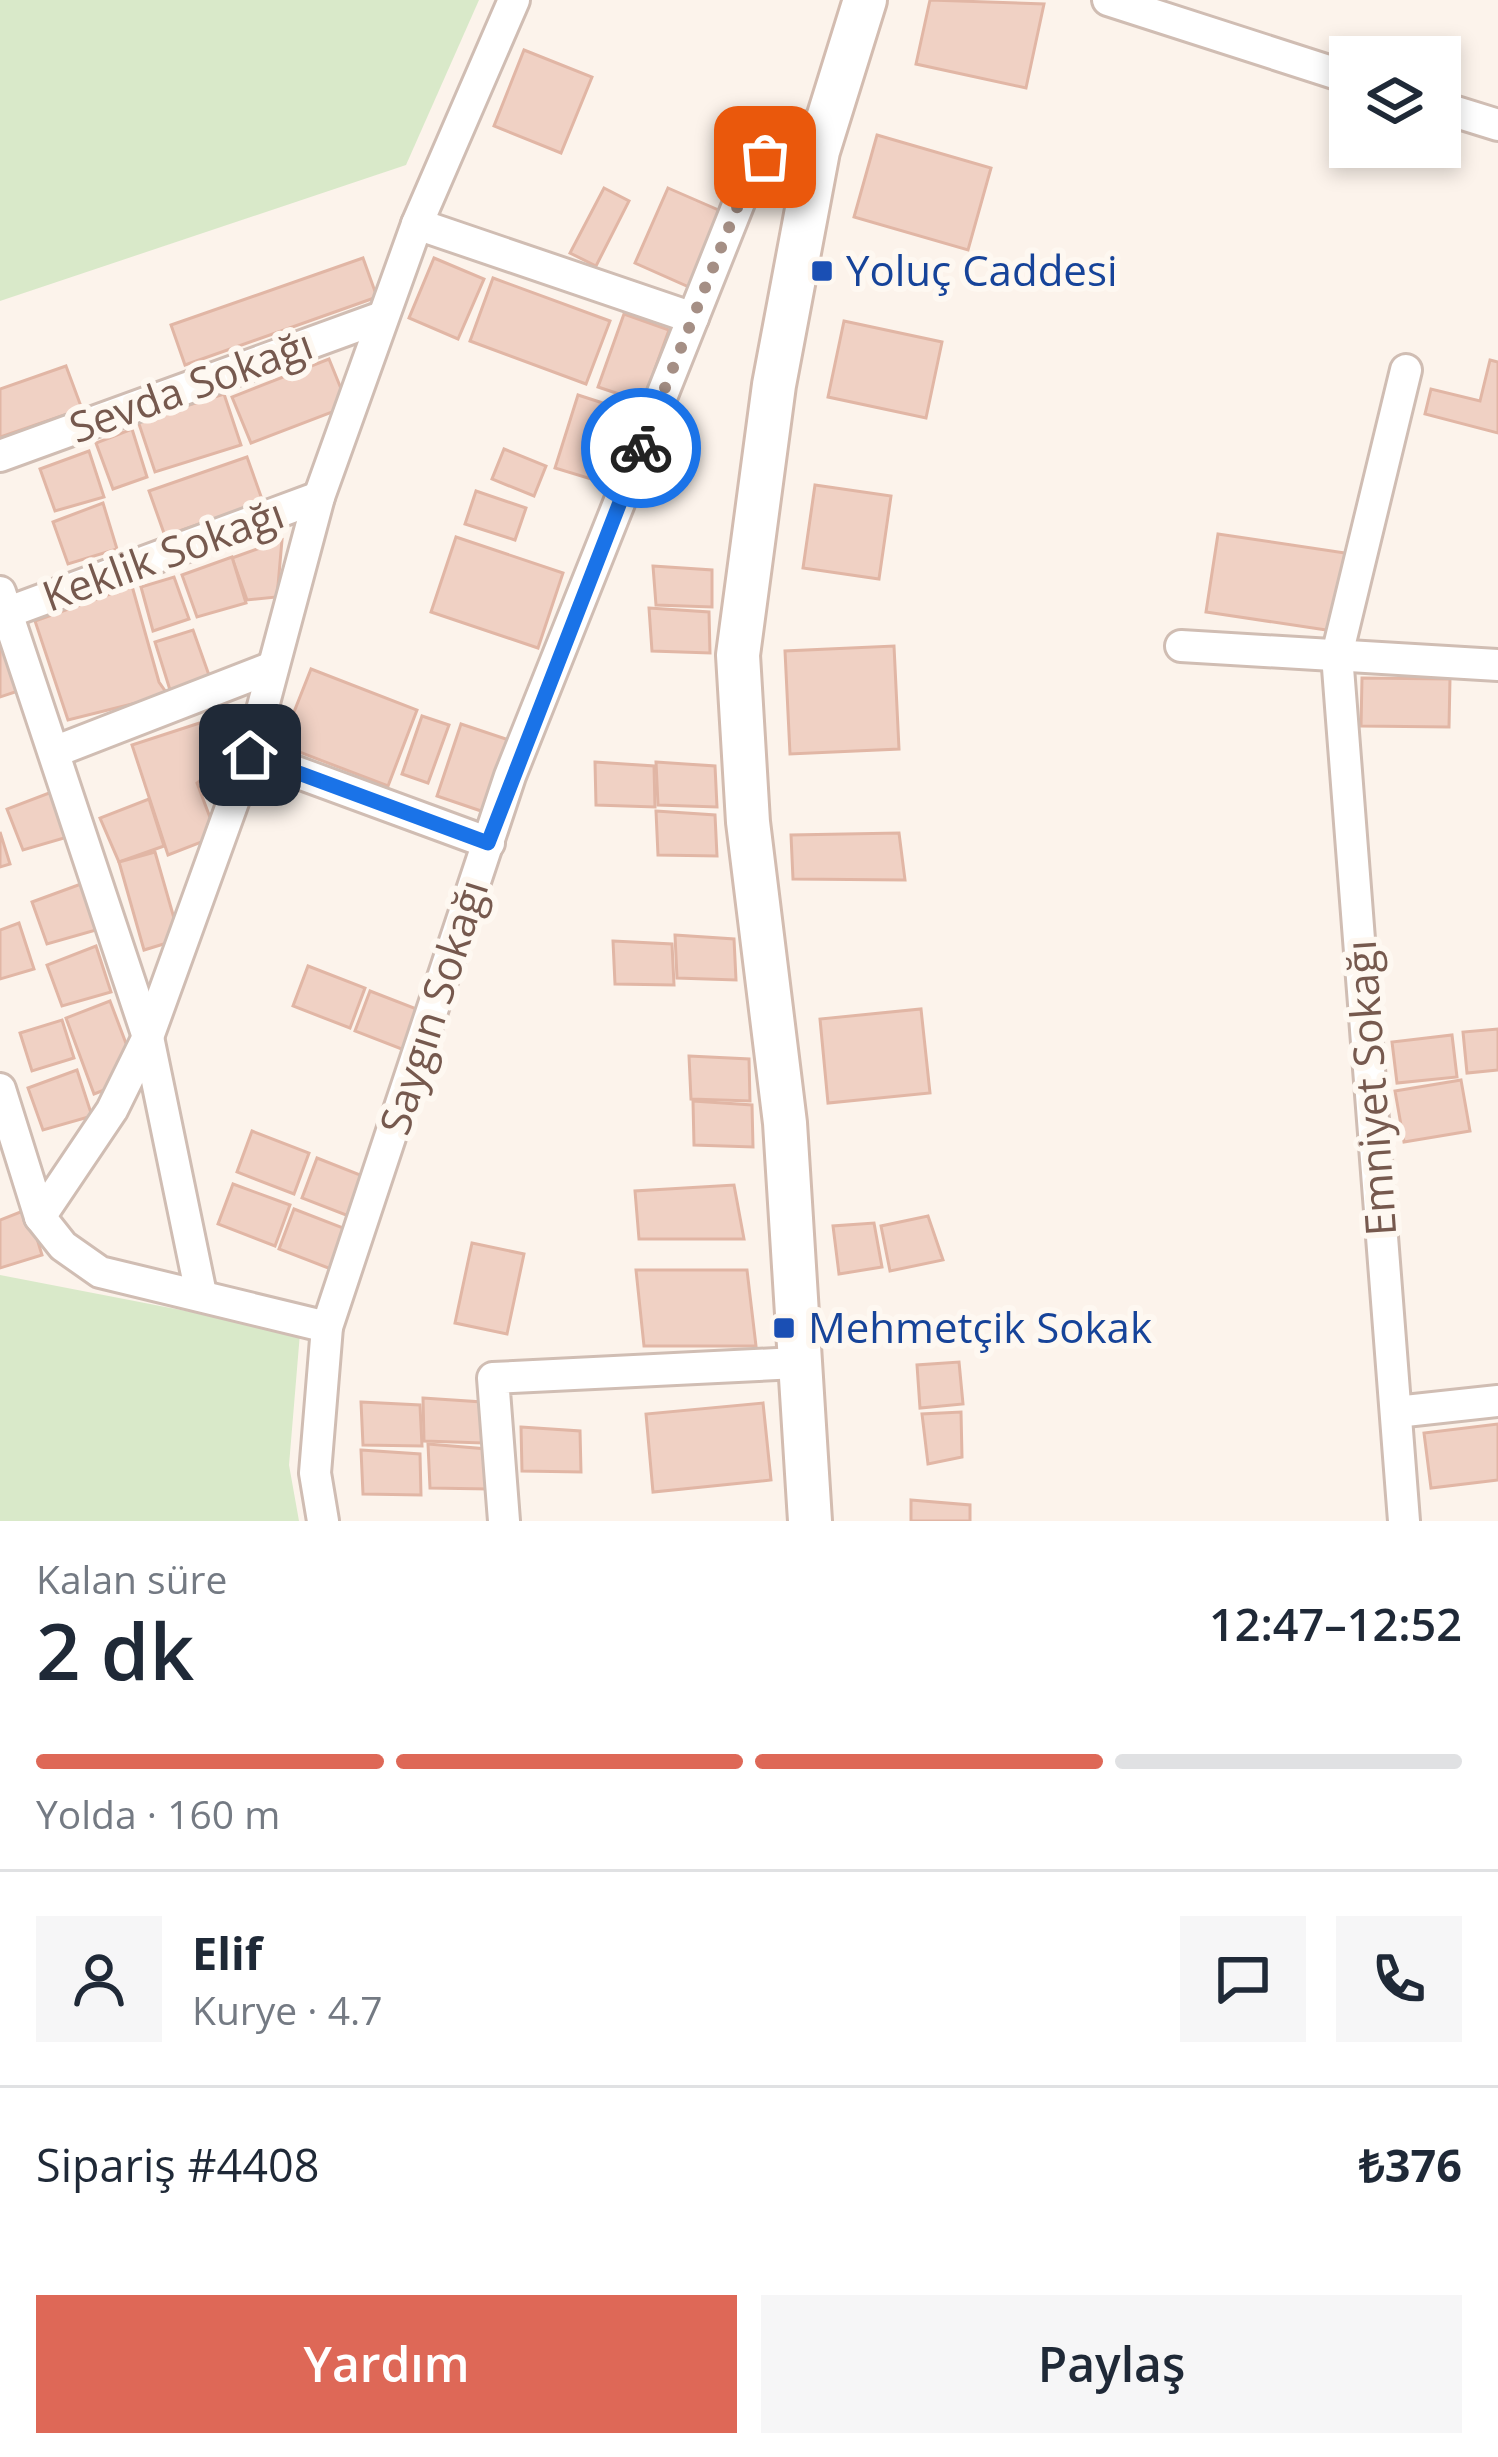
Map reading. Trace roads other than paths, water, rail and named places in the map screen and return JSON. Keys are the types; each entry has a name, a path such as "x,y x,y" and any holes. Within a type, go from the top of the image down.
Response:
{"street":[{"path":"40,1217 112,1110 148,1037 250,755 320,497 382,316 514,0"},
{"path":"810,1521 784,1123 748,822 738,655 774,385 824,126 865,0"},
{"path":"1108,0 1329,71"},
{"path":"1461,114 1498,125"},
{"name":"Saygın Sokağı","path":"323,1521 315,1473 326,1327 488,843 748,180 782,134 802,126 824,126"},
{"path":"417,224 693,318"},
{"name":"Sevda Sokağı","path":"0,456 382,316"},
{"name":"Emniyet Sokağı","path":"1404,1521 1337,655 1406,370"},
{"name":"Keklik Sokağı","path":"3,603 320,497"},
{"path":"3,603 148,1037 201,1294"},
{"path":"1181,646 1498,664"},
{"path":"54,752 273,667"},
{"path":"250,755 488,843"},
{"path":"0,1090 40,1217 63,1246 100,1272 326,1327"},
{"path":"504,1521 493,1378 797,1363"},
{"path":"1396,1412 1498,1401"}],"place":[{"name":"Yoluç Caddesi","path":"822,271"},
{"name":"Mehmetçik Sokak","path":"784,1328"}]}
